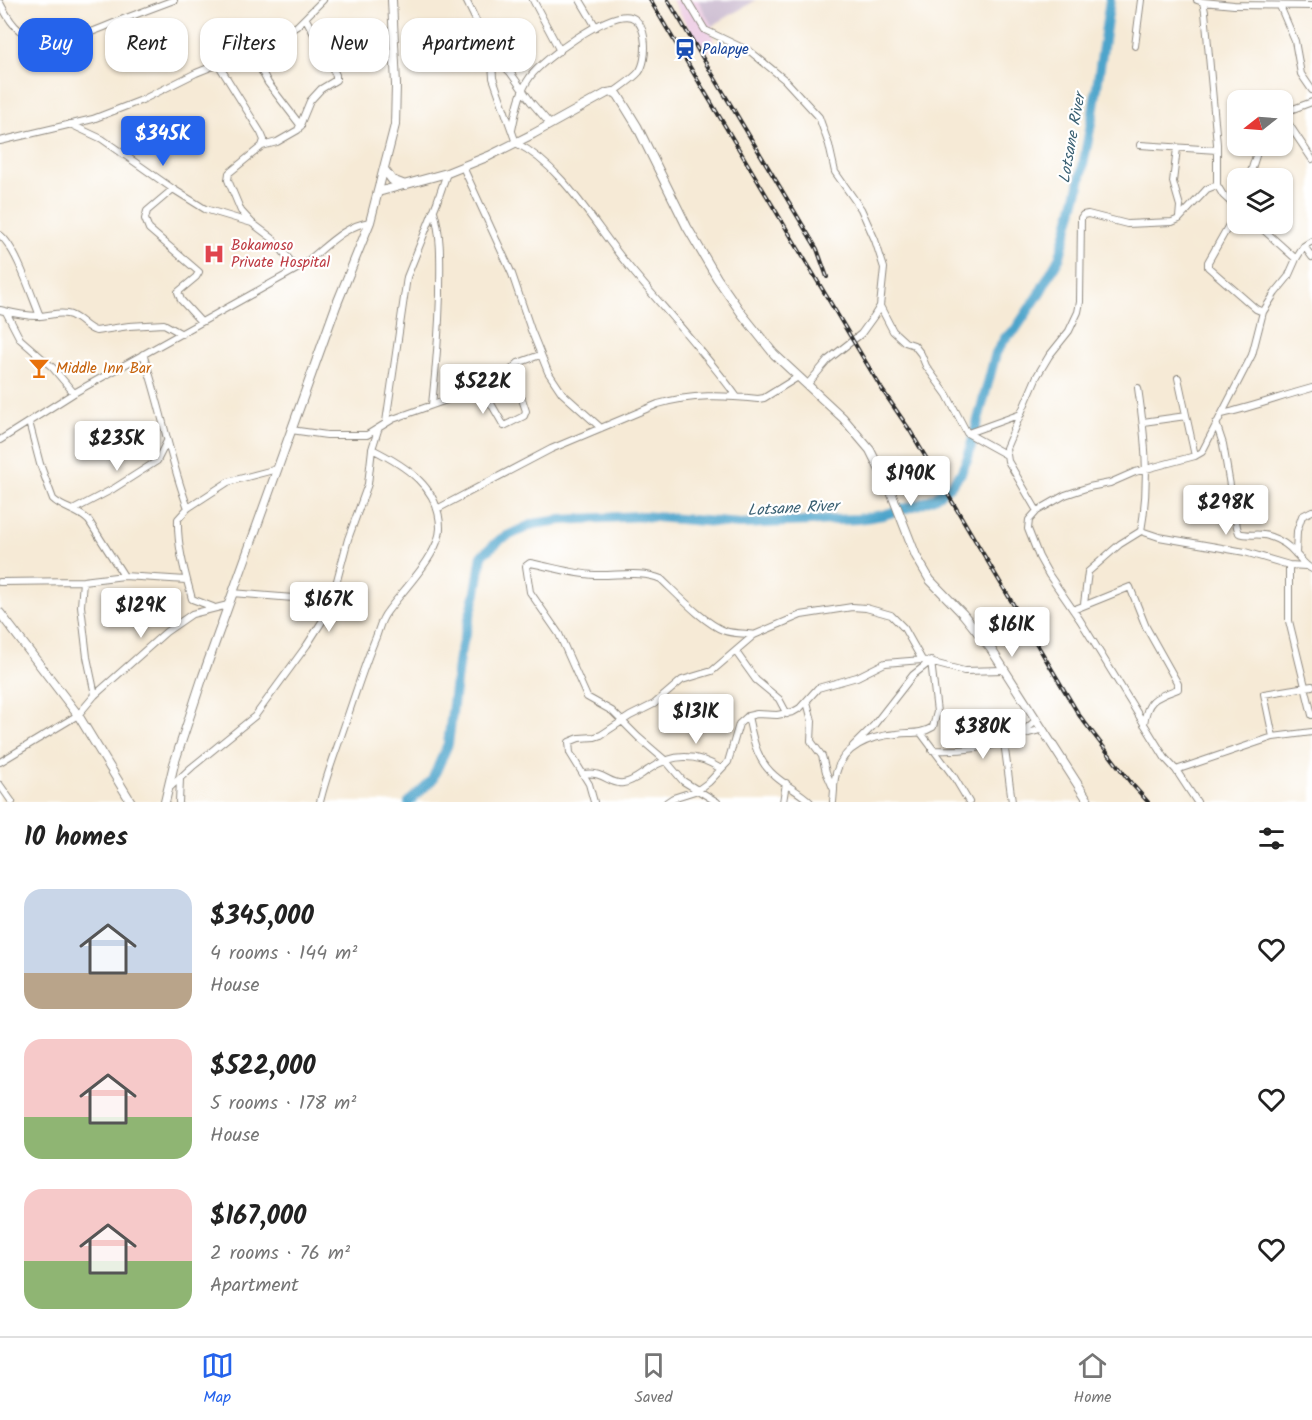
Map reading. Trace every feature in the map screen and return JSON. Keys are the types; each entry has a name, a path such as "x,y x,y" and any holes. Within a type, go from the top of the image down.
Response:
{"street":[{"path":"0,3 19,30 43,40 55,41 76,38 174,0"},
{"path":"297,25 306,19 323,0"},
{"path":"165,802 174,764 232,593 336,306 370,222 394,134 396,116 392,0"},
{"path":"466,0 475,18"},
{"path":"533,0 560,51"},
{"path":"580,0 596,27"},
{"path":"687,0 705,30 751,52 785,80 819,117 835,172 861,209 884,268 880,306 861,334 830,359 807,385"},
{"path":"1135,46 1141,0"},
{"path":"1227,198 1217,185 1217,150 1200,1 1312,6"},
{"path":"1280,6 1295,41 1301,74 1312,90"},
{"path":"378,192 463,167 516,143 601,96 614,92 639,72 642,65 645,42 643,30 638,21 631,17 616,18 596,27 560,51 530,77 523,90 512,131"},
{"path":"297,269 272,238 252,224 241,211 228,180 229,173 236,166 262,146 277,142 298,130 310,101 336,78 306,19"},
{"path":"0,141 106,115 200,72"},
{"path":"223,72 261,133 264,140 262,146"},
{"path":"262,72 301,126"},
{"path":"492,72 516,143 530,150 542,160 570,190 608,241 717,369 737,396"},
{"path":"510,72 550,124"},
{"path":"614,92 628,110 687,227 717,278 767,346 859,436 880,468 916,556 930,580 973,627 1004,670 1089,802"},
{"path":"1293,109 1312,102"},
{"path":"70,124 102,139 205,209 252,224"},
{"path":"1293,130 1312,159"},
{"path":"1140,145 1217,150"},
{"path":"1177,148 1173,182 1179,206 1179,219"},
{"path":"463,167 512,274 548,372 561,393 601,428"},
{"path":"384,169 392,180 405,185"},
{"path":"386,422 407,277 447,173"},
{"path":"1005,454 1010,436 1037,376 1049,356 1069,331 1078,312 1083,215 1095,215 1116,223 1134,225 1172,222 1179,219 1207,189 1217,185"},
{"path":"173,189 147,211 145,219 149,229 199,272 178,292 201,322"},
{"path":"432,405 440,260 434,211"},
{"path":"0,440 75,393 297,269 350,227 370,222"},
{"path":"1227,228 1208,262 1208,267 1256,309 1263,312"},
{"path":"1268,234 1296,259"},
{"path":"0,235 8,242 40,316"},
{"path":"1197,802 1176,770 1165,758 1049,575 1031,538 1028,529 1029,520 1037,511 1065,495 1110,483 1135,472 1196,456 1202,452 1252,355 1263,312 1288,277 1304,246 1312,241"},
{"path":"1304,246 1312,257"},
{"path":"880,306 893,332 905,342 914,345 921,354 926,366 947,395 967,433 1005,454 1037,511"},
{"path":"3,311 40,316 58,313 74,316 96,331 164,324 182,334"},
{"path":"3,311 20,339 52,367 75,393"},
{"path":"143,354 188,508"},
{"path":"291,430 313,434 367,435 378,430 386,422 500,381 518,363 540,355"},
{"path":"482,388 504,426 524,416 526,411 512,369"},
{"path":"437,509 551,449 673,400 718,395 764,398 798,377"},
{"path":"1178,378 1196,456"},
{"path":"1138,388 1147,469 1141,531"},
{"path":"1222,414 1261,405 1287,393 1311,388 1312,396"},
{"path":"967,433 1021,414"},
{"path":"1143,422 1186,416"},
{"path":"29,422 50,493 57,502 83,514 124,576"},
{"path":"1216,423 1223,444 1237,530 1247,535 1262,534 1272,537 1287,545 1309,567"},
{"path":"168,790 192,767 259,712 308,645 323,620 368,484 372,449 378,430"},
{"path":"73,510 113,489 157,461 167,441"},
{"path":"320,802 325,779 363,667 384,617 426,562 439,536 440,527 433,498 407,468 372,449"},
{"path":"192,614 192,599 186,580 178,519 188,508 228,482 277,469"},
{"path":"1296,554 1298,524 1302,516 1312,511"},
{"path":"1141,531 1159,537 1245,552 1289,565 1309,567"},
{"path":"1084,604 1088,572 1120,544 1141,531"},
{"path":"717,802 680,779 666,761 612,711 587,698 559,634 530,592 526,566 527,564 594,575 646,574 657,577 717,627 725,631 754,635"},
{"path":"1289,565 1289,621 1308,686 1312,715"},
{"path":"0,582 83,581 124,576 186,580"},
{"path":"83,581 81,606 87,657 95,695"},
{"path":"1073,610 1130,587 1146,627 1178,684 1178,689 1155,697 1150,702 1145,712 1144,725"},
{"path":"232,593 330,601"},
{"path":"192,599 214,607"},
{"path":"0,762 78,715 95,695 166,632 192,614 228,605"},
{"path":"592,800 589,784 570,753 569,742 579,738 595,737 660,700 680,681 712,672 754,635 801,615 835,608 866,608 891,615 898,620 922,660"},
{"path":"0,613 78,715 131,802"},
{"path":"736,652 756,680 779,699 787,714"},
{"path":"667,802 698,790 710,782 728,762 739,724 748,716 787,714 800,708 818,688 857,677 885,663 922,660 964,671 1004,670"},
{"path":"850,749 896,734 921,734 933,727 937,712 931,661"},
{"path":"833,802 834,777 838,763 874,725 913,675 931,661"},
{"path":"1273,737 1264,694 1308,686"},
{"path":"807,702 812,721 811,741 822,756 834,790"},
{"path":"748,716 756,752 771,772 810,802"},
{"path":"1026,733 1028,727 1035,721"},
{"path":"932,750 965,751 1041,730"},
{"path":"1176,770 1273,737 1312,732"},
{"path":"921,734 954,777 969,802"},
{"path":"1004,742 1012,802"},
{"path":"584,774 598,774 619,783 626,783 666,761 694,757 710,762 721,769"},
{"path":"179,802 180,779"},
{"path":"783,802 786,783"},
{"path":"0,785 12,802"}],"shaded area":[{"path":"672,0 698,0 712,26 714,48 704,53"},
{"path":"698,0 756,0 712,26"}],"waterway":[{"name":"Lotsane River","path":"409,802 432,780 448,744 459,657 476,592 482,555 501,539 533,524 561,520 643,516 740,524 858,519 883,515 917,505 934,498 950,486 961,473 968,457 996,353 1005,338 1015,330 1039,294 1060,256 1079,186 1093,113 1110,0"}],"railway":[{"path":"650,0 1079,715 1148,802"},
{"path":"668,0 817,249 827,277"}],"place":[{"name":"Palapye","path":"685,49"},
{"name":"Bokamoso Private Hospital","path":"214,254"},
{"name":"Middle Inn Bar","path":"39,368"}]}
